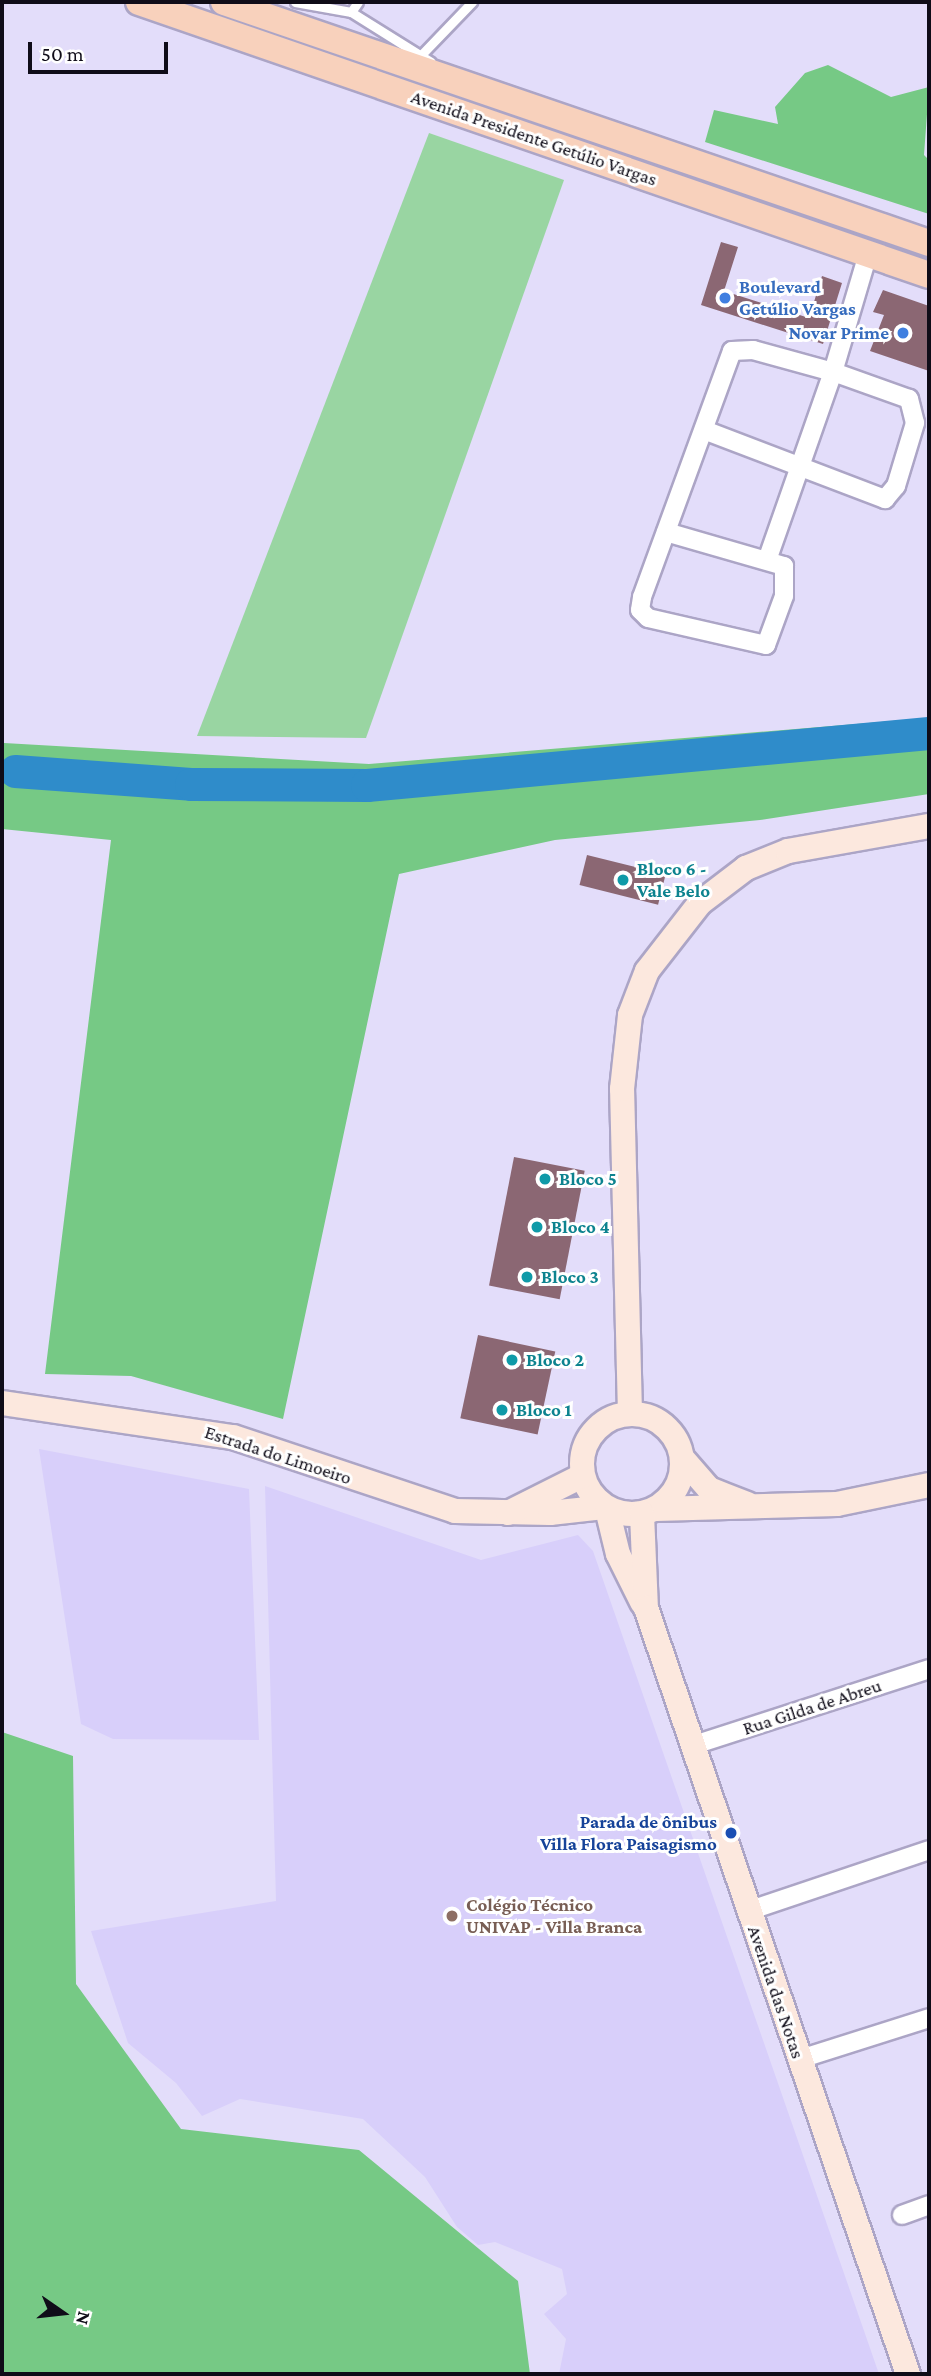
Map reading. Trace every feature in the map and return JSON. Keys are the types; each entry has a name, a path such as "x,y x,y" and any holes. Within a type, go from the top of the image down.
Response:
{"main road":[{"name":"Avenida Presidente Getúlio Vargas","path":"139,2 929,275"},
{"name":"Avenida Presidente Getúlio Vargas","path":"224,2 929,243"},
{"path":"630,1414 622,1089 630,1015 647,971 700,903 746,869 788,851 929,826"},
{"name":"Estrada do Limoeiro","path":"2,1404 220,1434 412,1501 477,1514 605,1508"},
{"path":"582,1476 592,1434 630,1414 664,1426 682,1458 709,1489 754,1506"},
{"path":"649,1511 677,1488 682,1458"},
{"name":"Estrada do Limoeiro","path":"508,1513 582,1476"},
{"name":"Avenida das Notas","path":"582,1476 605,1508 623,1566 646,1608 908,2374"},
{"path":"605,1508 649,1511 862,1502 929,1485"},
{"name":"Avenida das Notas","path":"646,1608 649,1511"}],"street":[{"path":"767,560 797,467 833,372 868,254"},
{"path":"666,532 784,566 788,576 766,645 648,618 640,610 642,597 732,351 753,350 833,372 909,399 915,423 896,486 885,499 871,497 704,430"},
{"name":"Rua Gilda de Abreu","path":"694,1745 929,1669"},
{"path":"748,1910 929,1850"},
{"path":"800,2059 929,2018"},
{"path":"902,2215 929,2205"}],"lane":[{"path":"295,2 351,12 421,55 454,81"},
{"path":"351,12 358,2"},
{"path":"421,55 471,2"}],"shaded area":[{"path":"39,1449 249,1489 259,1740 113,1739 81,1724"},
{"name":"Colégio Técnico UNIVAP - Villa Branca","path":"265,1486 481,1560 578,1535 593,1551 879,2374 559,2374 566,2339 544,2314 567,2294 562,2269 495,2242 478,2245 457,2227 425,2177 363,2119 240,2099 202,2116 176,2083 128,2043 91,1931 276,1901"}],"green space":[{"path":"828,65 891,97 929,87 924,155 929,160 929,214 705,142 714,110 778,124 775,107 805,73"},
{"path":"429,133 564,180 366,738 197,736"},
{"path":"929,718 929,794 760,820 555,840 399,874 283,1419 131,1376 45,1374 111,840 2,829 4,743 369,764"},
{"path":"2,1732 73,1756 76,1984 181,2129 359,2150 518,2281 530,2374 2,2374"}],"building":[{"name":"Boulevard Getúlio Vargas","path":"721,242 738,247 724,291 809,318 822,276 842,283 823,344 701,305"},
{"name":"Novar Prime","path":"883,290 929,306 929,371 870,351 884,315 873,312"},
{"name":"Bloco 6 - Vale Belo","path":"587,855 666,875 658,905 580,885"},
{"path":"514,1157 585,1171 560,1299 489,1286"},
{"path":"478,1335 555,1351 538,1435 460,1418"}],"waterway":[{"path":"15,771 191,784 367,785 929,733"}],"place":[{"name":"Boulevard Getúlio Vargas","path":"725,298"},
{"name":"Novar Prime","path":"903,333"},
{"name":"Bloco 6 - Vale Belo","path":"623,880"},
{"name":"Bloco 5","path":"545,1179"},
{"name":"Bloco 4","path":"537,1227"},
{"name":"Bloco 3","path":"527,1277"},
{"name":"Bloco 2","path":"512,1360"},
{"name":"Bloco 1","path":"502,1410"},
{"name":"Parada de ônibus Villa Flora Paisagismo","path":"731,1833"},
{"name":"Colégio Técnico UNIVAP - Villa Branca","path":"452,1916"}]}
